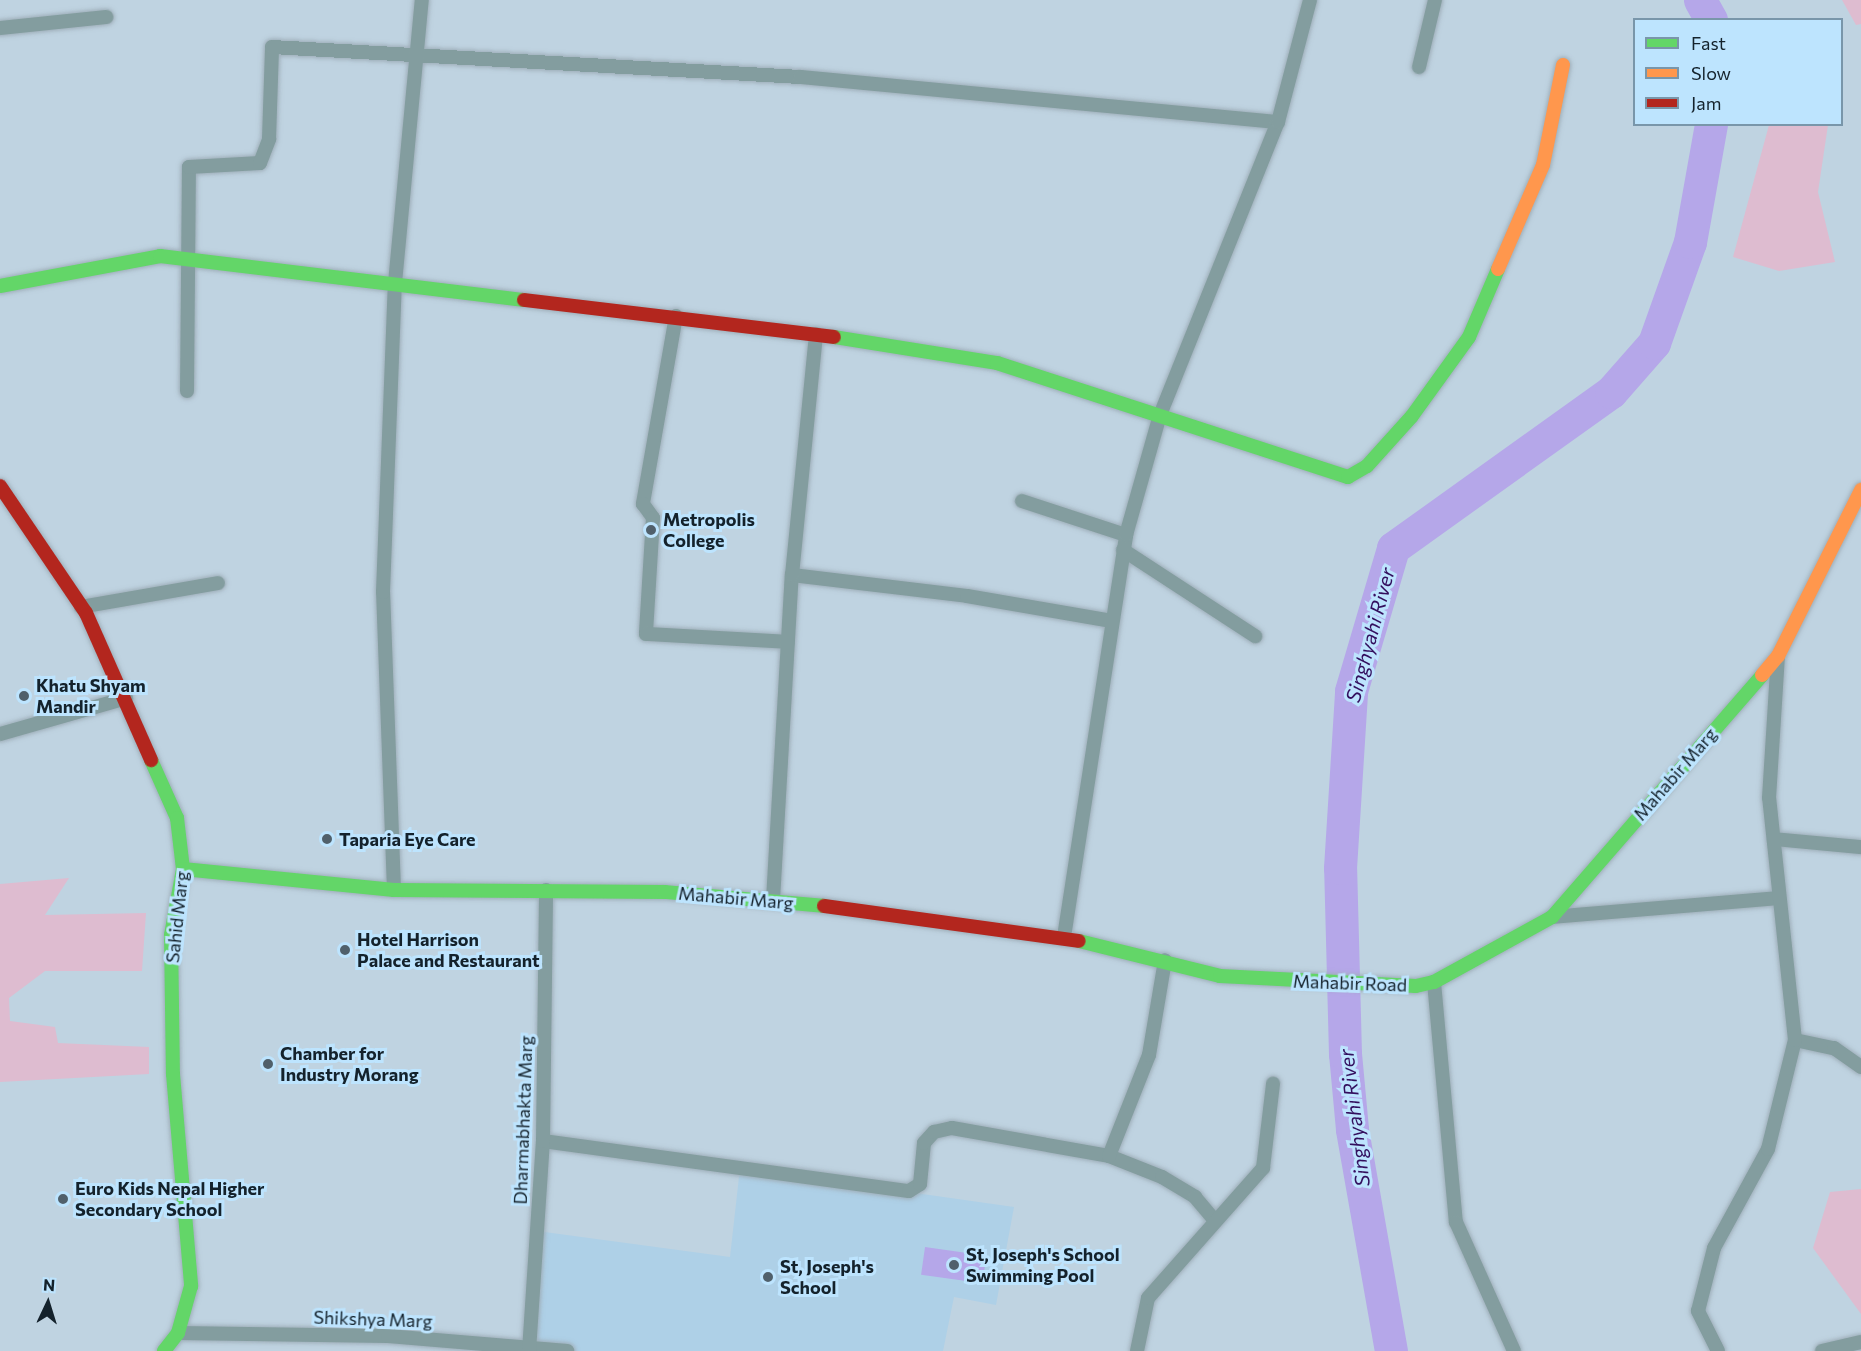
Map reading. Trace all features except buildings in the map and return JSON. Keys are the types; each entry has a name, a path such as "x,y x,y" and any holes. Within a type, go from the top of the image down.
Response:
{"street":[{"path":"394,890 383,592 395,283 422,0"},
{"path":"1064,937 1126,535 1160,415 1278,122 1310,0"},
{"path":"1419,67 1435,0"},
{"path":"0,28 106,17"},
{"path":"187,391 190,258 189,167 260,163 269,140 272,47 800,77 1278,122"},
{"path":"0,286 136,258 190,258 816,334 997,363 1348,477 1367,466 1440,383 1469,337 1543,165 1563,64"},
{"path":"676,316 643,504 653,518 646,634 788,642"},
{"path":"773,900 792,575 816,334"},
{"name":"Sahid Marg","path":"0,486 81,607 126,699 177,818 183,869 171,935 173,1074 192,1286 178,1333 164,1351"},
{"name":"Mahabir Marg","path":"1416,986 1434,982 1552,917 1778,656 1861,490"},
{"path":"1022,501 1126,535"},
{"path":"1124,550 1255,636"},
{"path":"792,575 967,596 1112,621"},
{"path":"81,607 218,583"},
{"path":"1718,1351 1698,1311 1714,1248 1768,1149 1795,1040 1769,798 1778,656"},
{"path":"0,734 126,699"},
{"path":"1774,839 1861,847"},
{"name":"Mahabir Marg","path":"183,869 394,890 546,890 773,900 1064,937 1165,960 1220,976 1284,980"},
{"name":"Dharmabhakta Marg","path":"530,1349 543,1142 546,890"},
{"path":"1552,917 1778,898"},
{"path":"1109,1156 1149,1054 1165,960"},
{"name":"Mahabir Road","path":"1284,980 1416,986"},
{"path":"1434,982 1456,1222 1514,1351"},
{"path":"1795,1040 1834,1048 1861,1067"},
{"path":"1137,1351 1148,1298 1263,1168 1273,1084"},
{"path":"543,1142 909,1191 920,1184 924,1143 934,1132 952,1128 1109,1156 1161,1177 1195,1197 1215,1221"},
{"name":"Shikshya Marg","path":"178,1333 388,1336 567,1351"},
{"path":"387,1351 388,1336"},
{"path":"1822,1351 1861,1342"}],"shaded area":[{"path":"1842,0 1861,0 1861,24 1856,25"},
{"path":"1769,126 1828,126 1818,192 1835,262 1779,271 1733,257"},
{"path":"69,878 45,915 146,913 142,971 45,971 9,998 10,1021 55,1027 58,1043 149,1047 149,1074 0,1082 0,884"},
{"name":"St, Joseph's School","path":"740,1168 1014,1207 996,1305 954,1297 943,1351 567,1351 530,1346 537,1231 730,1257"},
{"path":"1861,1189 1861,1314 1813,1248 1830,1192"},
{"name":"St, Joseph's School Swimming Pool","path":"925,1247 986,1256 982,1283 921,1275"}],"waterway":[{"name":"Singhyahi River","path":"1700,0 1710,18"},
{"name":"Singhyahi River","path":"1391,1351 1352,1129 1345,1054 1340,868 1351,691 1393,548 1611,392 1654,343 1690,242 1711,126"}],"traffic: fast":[{"path":"0,286 160,256 524,300"},
{"path":"834,337 997,363 1348,477 1367,466 1412,416 1469,337 1498,269"},
{"path":"1079,941 1220,976 1416,986 1434,982 1552,917 1762,675"},
{"path":"151,760 177,818 183,869 171,935 173,1074 191,1286 178,1333 164,1351"},
{"path":"183,869 394,890 665,892 824,906"}],"traffic: slow":[{"path":"1498,269 1543,165 1563,65"},
{"path":"1762,675 1778,656 1861,490"}],"traffic: jam":[{"path":"524,300 834,337"},
{"path":"0,486 86,613 151,760"},
{"path":"824,906 1079,941"}],"place":[{"name":"Metropolis College","path":"651,530"},
{"name":"Khatu Shyam Mandir","path":"24,696"},
{"name":"Taparia Eye Care","path":"327,839"},
{"name":"Hotel Harrison Palace and Restaurant","path":"345,950"},
{"name":"Chamber for Industry Morang","path":"268,1064"},
{"name":"Euro Kids Nepal Higher Secondary School","path":"63,1199"},
{"name":"St, Joseph's School Swimming Pool","path":"954,1265"},
{"name":"St, Joseph's School","path":"768,1277"}]}
